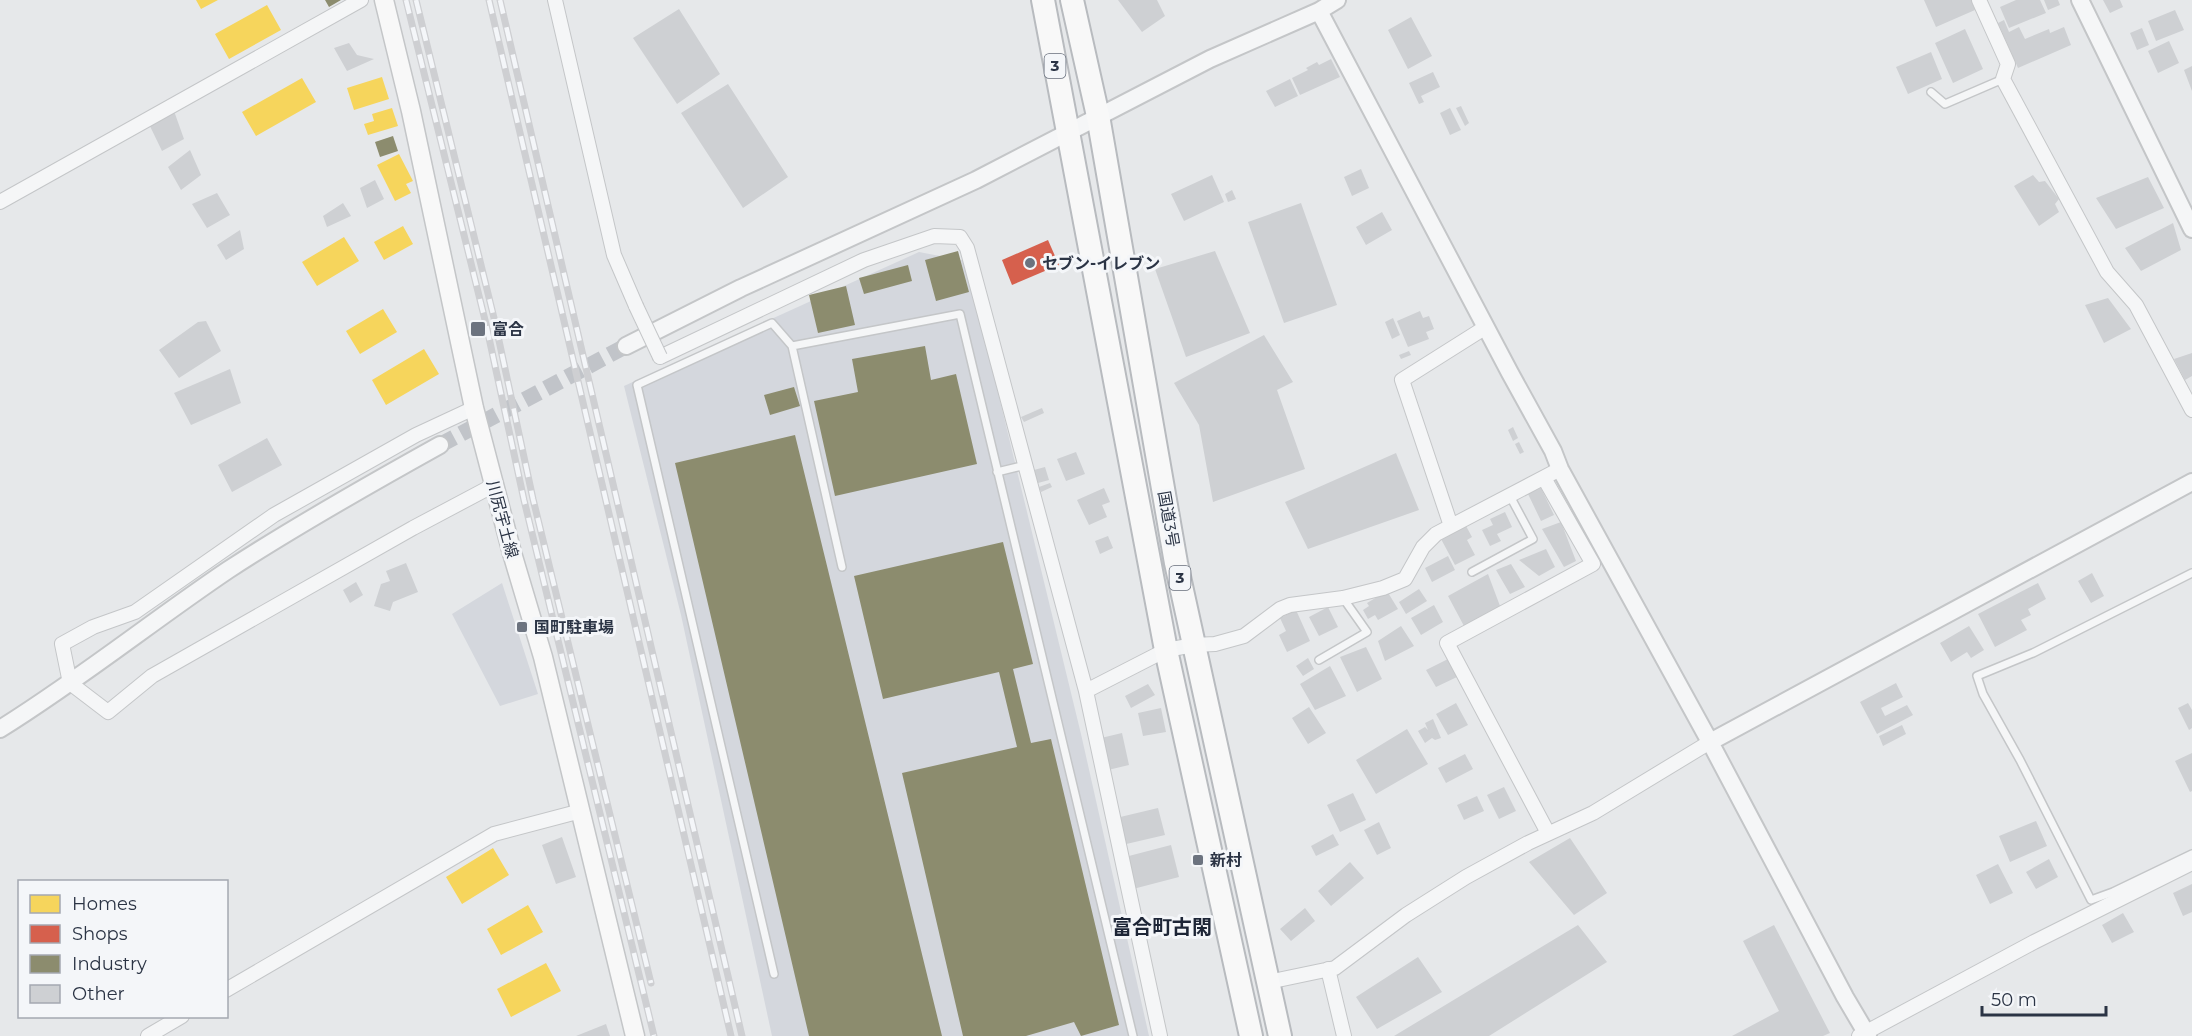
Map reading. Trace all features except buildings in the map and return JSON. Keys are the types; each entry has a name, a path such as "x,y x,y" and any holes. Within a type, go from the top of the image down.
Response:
{"highway":[{"name":"国道3号","path":"1043,0 1166,650 1251,1036"},
{"name":"国道3号","path":"1072,0 1098,116 1176,563 1280,1036"}],"main road":[{"name":"川尻宇土線","path":"384,0 411,111 474,408 543,657 635,1036"}],"street":[{"path":"0,202 361,0"},
{"path":"555,0 614,255 660,357 864,260 934,236 960,237 968,248 1086,691 1160,1036"},
{"path":"626,346 701,307 976,180 1210,59 1337,0"},
{"path":"1979,0 2008,64 2003,78 2107,272 2136,305 2192,410"},
{"path":"2080,0 2192,229"},
{"path":"1319,10 1485,327 1553,451 1560,469 1710,742 1864,1035 2034,942 2192,863"},
{"path":"1451,526 1402,380 1485,327"},
{"path":"474,408 416,435 274,515 135,612 93,627 62,644 70,683 108,712 152,676 413,528 494,485"},
{"path":"0,729 70,683 172,609 277,538 331,505 440,445"},
{"path":"1086,691 1166,650 1215,644 1244,636 1280,609 1290,605 1343,598 1383,588 1406,579 1423,547 1436,534 1560,469"},
{"path":"1544,478 1593,564 1447,643 1548,833"},
{"path":"1268,982 1335,968 1406,915 1466,877 1548,833 1593,813 1710,742 2192,482"},
{"path":"228,989 494,834 581,811"},
{"path":"1328,969 1344,1036"},
{"path":"148,1036 180,1018"}],"lane":[{"path":"1931,92 1945,104 2003,78"},
{"path":"792,346 960,314 1133,1036"},
{"path":"774,974 637,385 772,323 792,346 842,567"},
{"path":"997,472 1026,465"},
{"path":"1472,572 1533,539 1510,496"},
{"path":"2192,573 2033,653 1977,676 1983,694 2015,751 2091,900 2192,854"},
{"path":"1319,660 1367,632 1343,598"}],"shaded area":[{"path":"919,252 966,261 1081,734 1149,1036 772,1036 681,615 624,386"},
{"path":"502,583 538,694 500,706 452,614"}],"tunnel":[{"path":"440,445 626,346"}],"railway":[{"path":"406,0 486,324 524,500 654,1036"},
{"path":"416,0 495,322 533,499 651,983"},
{"path":"489,0 731,1036"},
{"path":"500,0 742,1036"}],"place":[{"name":"セブン-イレブン","path":"1030,263"},
{"name":"富合","path":"478,329"},
{"name":"国町駐車場","path":"522,627"},
{"name":"新村","path":"1198,860"}],"district":[{"name":"富合町古閑","path":"1162,927"}]}
